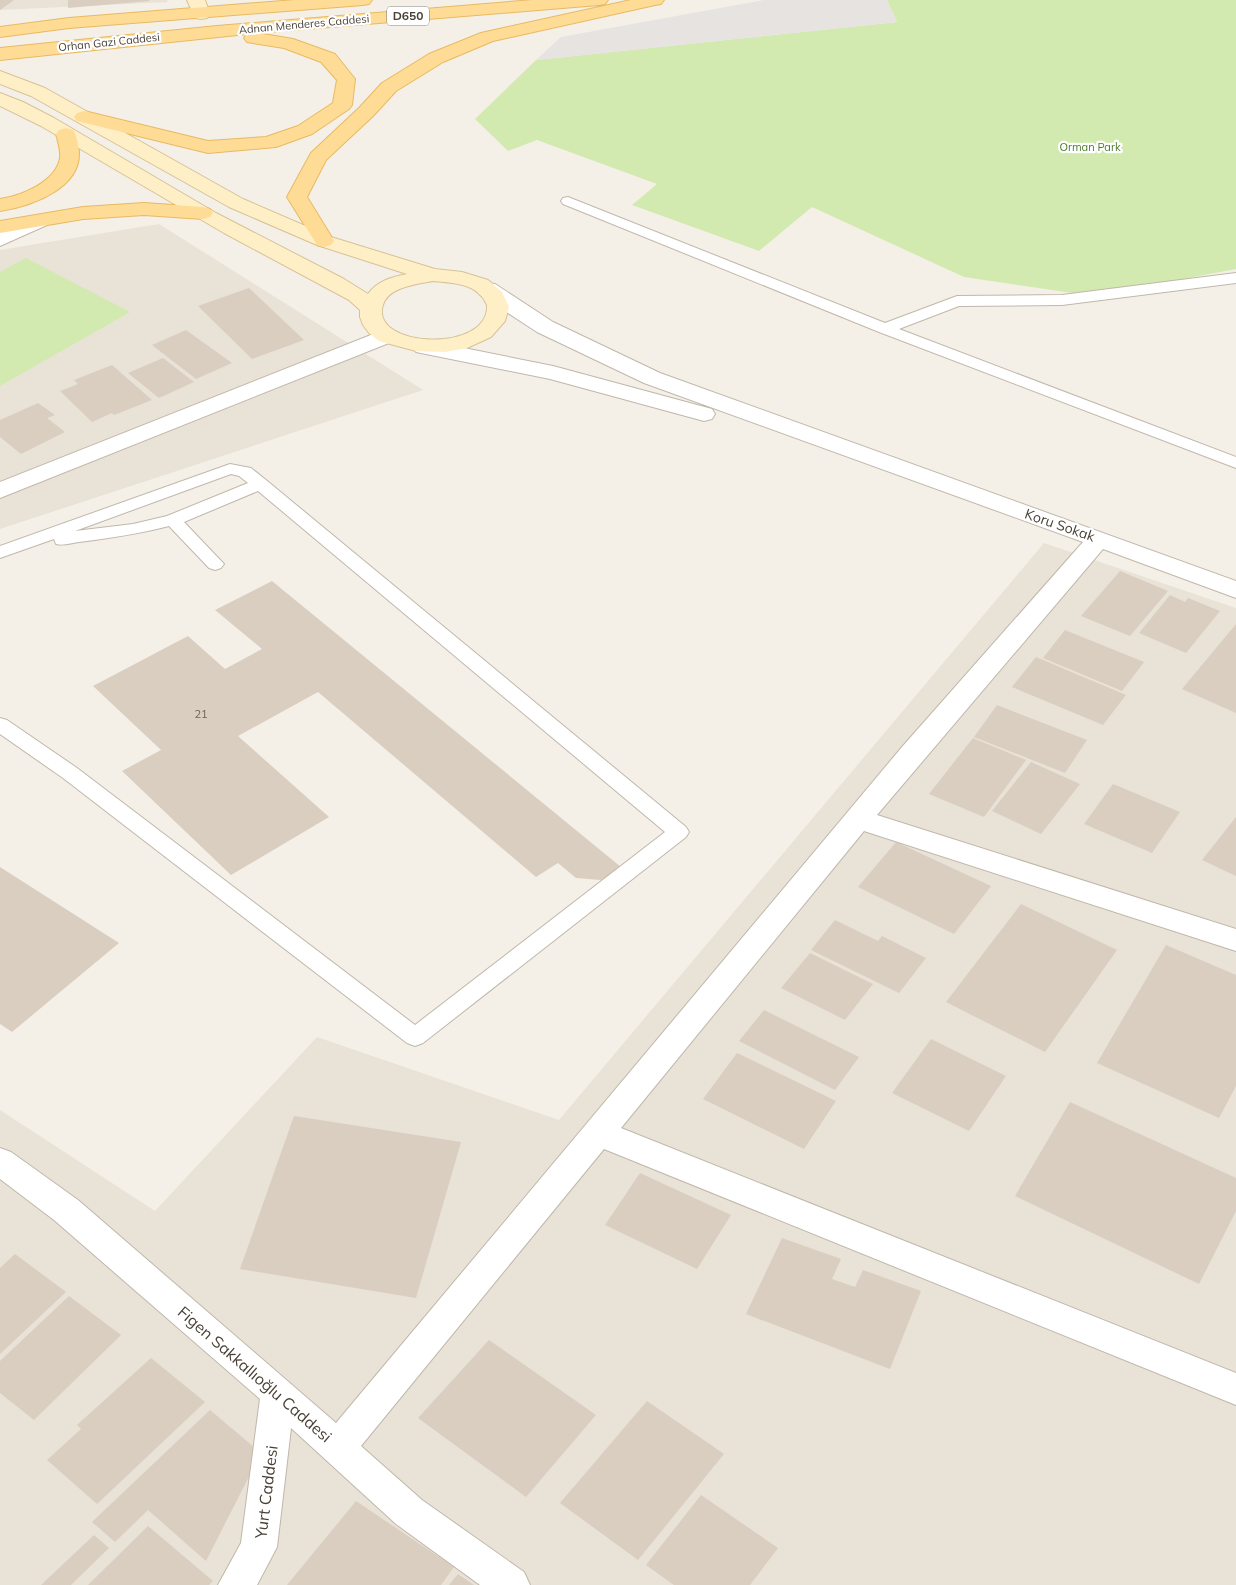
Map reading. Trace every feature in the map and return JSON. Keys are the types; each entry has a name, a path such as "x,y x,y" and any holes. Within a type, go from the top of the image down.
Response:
{"main road":[{"name":"Adnan Menderes Caddesi","path":"199,7 362,0"},
{"name":"Adnan Menderes Caddesi","path":"217,31 599,0"},
{"path":"324,241 297,197 318,157 366,112 389,87 436,58 487,37 655,0"},
{"name":"Orhan Gazi Caddesi","path":"0,32 199,7"},
{"path":"0,20 69,23"},
{"name":"Orhan Gazi Caddesi","path":"0,54 217,31"},
{"path":"84,116 208,147 269,143 305,130 342,105 346,79 328,58 286,43 217,31"},
{"path":"0,76 38,92 84,116 236,204 324,241 434,275"},
{"path":"7,102 202,213 342,288 367,303 371,309"},
{"path":"0,205 26,199 44,190 63,175 70,158 66,134"},
{"path":"0,227 83,213 144,209 202,213"},
{"path":"434,275 454,276 473,281 487,289 496,299 499,311 494,322 483,333 466,341 424,346 404,343 386,336 375,327 370,316 371,309 372,304 380,293 394,284 413,278 434,275"}],"street":[{"path":"0,240 40,221"},
{"path":"487,289 545,327 652,378 884,463"},
{"path":"0,491 386,336"},
{"path":"424,346 552,372 884,463"},
{"name":"Koru Sokak","path":"884,463 1099,538 1236,590"},
{"path":"338,1447 858,819 1099,538"},
{"path":"858,819 1236,940"},
{"path":"598,1133 1236,1389"},
{"name":"Figen Sakkallıoğlu Caddesi","path":"0,1161 66,1210 278,1393 409,1512 512,1585"},
{"name":"Yurt Caddesi","path":"238,1585 259,1547 278,1393"}],"lane":[{"path":"568,201 886,330 1236,463"},
{"path":"886,330 957,301 1062,300 1236,278"},
{"path":"0,552 230,469 245,472 679,832 415,1037 70,773 0,725"},
{"path":"0,564 72,536 133,530 173,520 260,484"},
{"path":"173,520 215,564"}],"shaded area":[{"path":"0,0 167,0 168,2 0,10"},
{"path":"764,0 887,0 897,22 536,60 561,37"},
{"path":"159,224 423,390 0,529 0,250"},
{"path":"1044,543 1236,608 1236,1585 0,1585 0,1110 155,1211 317,1037 559,1120"}],"green space":[{"name":"Orman Park","path":"887,0 1236,0 1236,269 1093,296 964,277 812,207 759,251 632,205 657,184 537,140 508,151 475,119 536,60 897,22"},
{"path":"26,258 130,312 0,386 0,272"}],"building":[{"path":"0,0 14,0 0,10"},
{"path":"68,0 149,0 149,1 68,8"},
{"path":"249,288 304,340 252,359 198,306"},
{"path":"186,330 232,363 196,379 152,345"},
{"path":"163,358 194,382 159,398 128,373"},
{"path":"112,365 152,400 114,415 112,413 92,422 60,391 78,384 74,380"},
{"path":"38,403 55,415 47,418 65,432 21,454 0,437 0,420"},
{"path":"1120,571 1168,591 1130,636 1081,616"},
{"path":"272,581 621,867 601,880 576,878 558,863 536,877 318,692 238,736 329,817 231,875 122,771 161,750 93,686 188,636 225,669 262,649 215,610"},
{"path":"1170,595 1185,602 1188,598 1220,611 1186,653 1139,633"},
{"path":"1236,624 1236,713 1182,689"},
{"path":"1065,630 1144,662 1122,691 1043,658"},
{"path":"1036,657 1126,695 1103,725 1012,687"},
{"path":"997,705 1087,740 1065,773 974,737"},
{"path":"973,738 1026,760 984,817 929,794"},
{"path":"1031,762 1080,784 1041,834 992,811"},
{"path":"1113,784 1180,812 1152,853 1084,824"},
{"path":"1236,817 1236,876 1202,860"},
{"path":"896,842 991,886 954,934 858,887"},
{"path":"0,867 119,943 12,1032 0,1024"},
{"path":"1021,904 1117,950 1045,1052 946,1002"},
{"path":"835,920 878,941 882,936 926,958 899,993 811,950"},
{"path":"1166,945 1236,975 1236,1086 1219,1118 1097,1063"},
{"path":"810,953 873,984 845,1020 781,988"},
{"path":"764,1010 859,1057 835,1090 739,1041"},
{"path":"931,1039 1006,1076 969,1131 892,1093"},
{"path":"737,1053 836,1101 804,1149 703,1099"},
{"path":"1070,1102 1236,1178 1236,1211 1199,1284 1015,1196"},
{"path":"294,1116 461,1142 416,1298 240,1269"},
{"path":"640,1173 731,1215 697,1269 605,1225"},
{"path":"782,1238 841,1259 832,1279 855,1287 863,1270 921,1291 890,1369 746,1314"},
{"path":"15,1254 66,1292 0,1354 0,1268"},
{"path":"69,1296 121,1335 34,1420 0,1393 0,1361"},
{"path":"489,1340 596,1415 526,1497 418,1418"},
{"path":"151,1358 205,1402 97,1504 47,1460 81,1429 77,1425"},
{"path":"647,1401 724,1454 638,1560 560,1503"},
{"path":"210,1410 261,1453 206,1561 148,1510 115,1542 92,1522"},
{"path":"701,1495 778,1548 750,1585 674,1585 646,1565"},
{"path":"356,1501 454,1567 441,1585 287,1585"},
{"path":"148,1526 213,1581 209,1585 88,1585"},
{"path":"94,1535 109,1548 71,1585 41,1585"},
{"path":"458,1574 474,1585 449,1585"}]}
